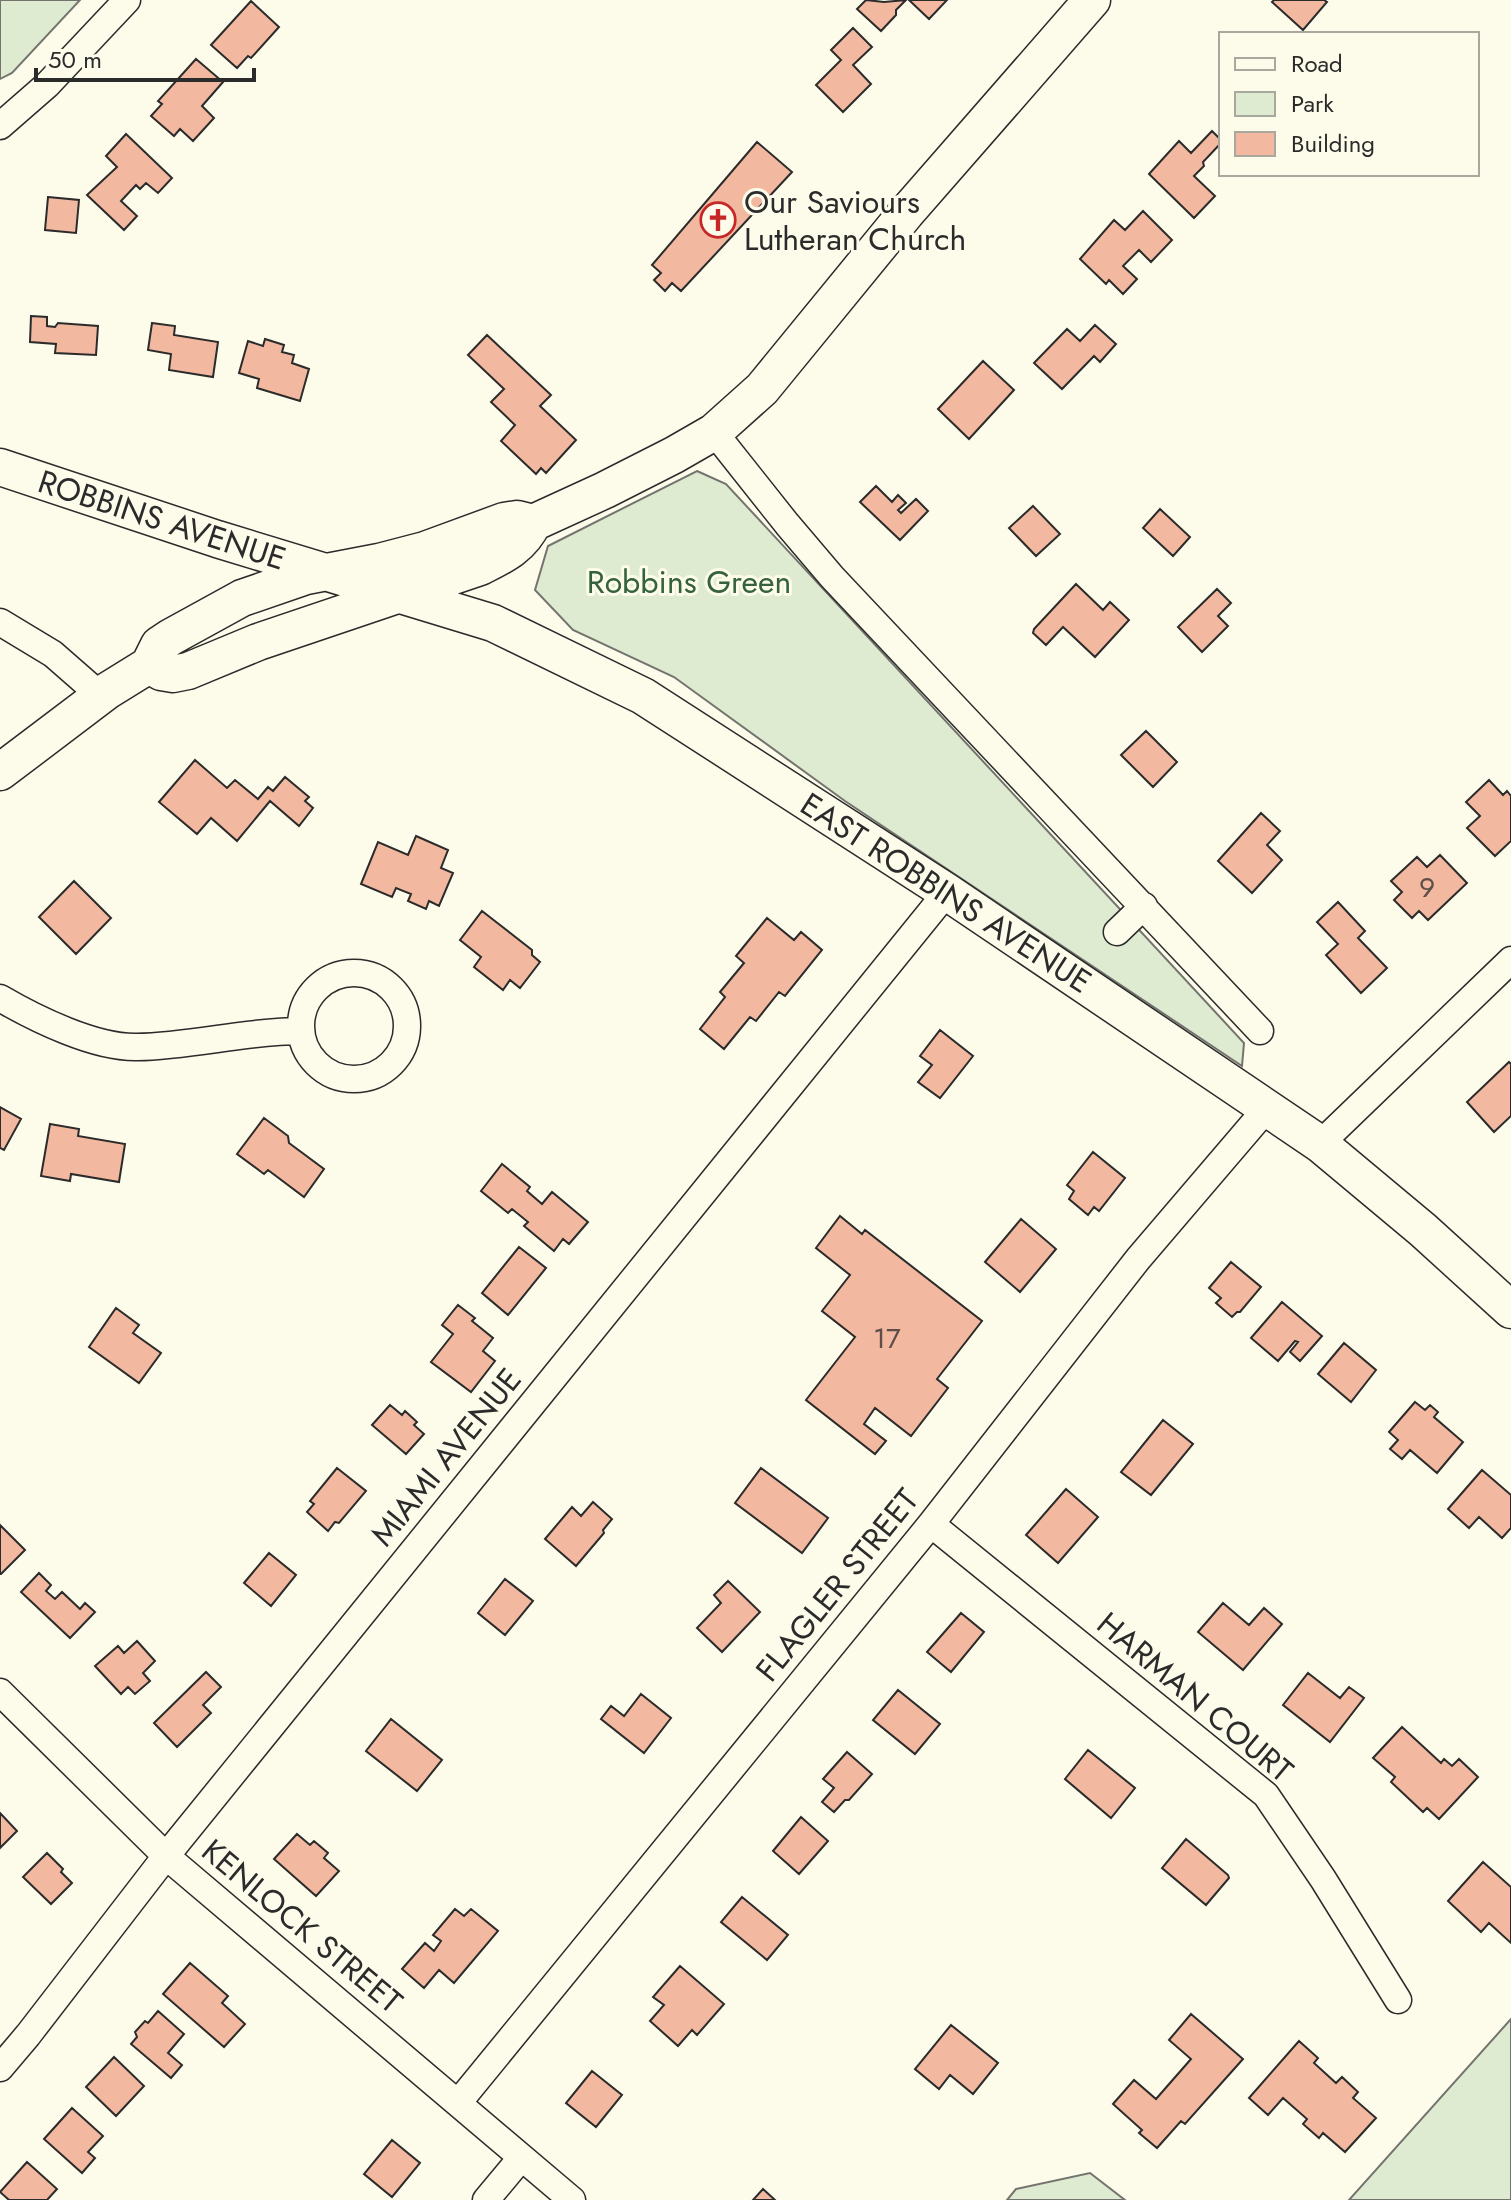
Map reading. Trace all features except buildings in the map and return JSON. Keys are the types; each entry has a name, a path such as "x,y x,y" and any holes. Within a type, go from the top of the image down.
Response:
{"main road":[{"path":"0,772 101,696 149,665 159,645 242,598 325,573 411,554 504,521 517,519 533,523 605,490 714,432 762,389 906,213 1092,0"},
{"name":"ROBBINS AVENUE","path":"0,467 325,573"},
{"path":"149,665 173,674 188,671 258,642 480,567 519,544 533,523"},
{"name":"EAST ROBBINS AVENUE","path":"325,573 493,623 643,696 947,892 1320,1144 1423,1230 1511,1310"}],"street":[{"path":"0,126 47,85 127,0"},
{"path":"714,432 832,577 1260,1031"},
{"path":"0,622 53,654 101,696"},
{"name":"MIAMI AVENUE","path":"0,2068 166,1856 947,892"},
{"name":"EAST ROBBINS AVENUE","path":"1117,932 1144,906"},
{"path":"1320,1144 1511,960"},
{"path":"355,973 384,982 403,1006 407,1020 401,1050 392,1062 381,1072 352,1079 323,1069 312,1059 301,1031 302,1016 315,990 340,974 355,973"},
{"path":"0,998 48,1023 95,1040 135,1047 271,1031 301,1031"},
{"name":"FLAGLER STREET","path":"458,2103 931,1524 1138,1259 1267,1108"},
{"name":"HARMAN COURT","path":"931,1524 1266,1795 1323,1879 1398,2000"},
{"name":"KENLOCK STREET","path":"0,1692 166,1856 572,2200"},
{"path":"486,2200 521,2158"}],"green space":[{"path":"0,0 80,0 12,73 0,79"},
{"name":"Robbins Green","path":"697,471 726,484 1244,1043 1242,1066 845,801 674,677 573,630 535,590 548,546"},
{"path":"1511,2019 1511,2200 1349,2200"},
{"path":"1090,2173 1125,2200 1007,2200 1016,2189"}],"place":[{"name":"Our Saviours Lutheran Church","path":"718,220"}]}
